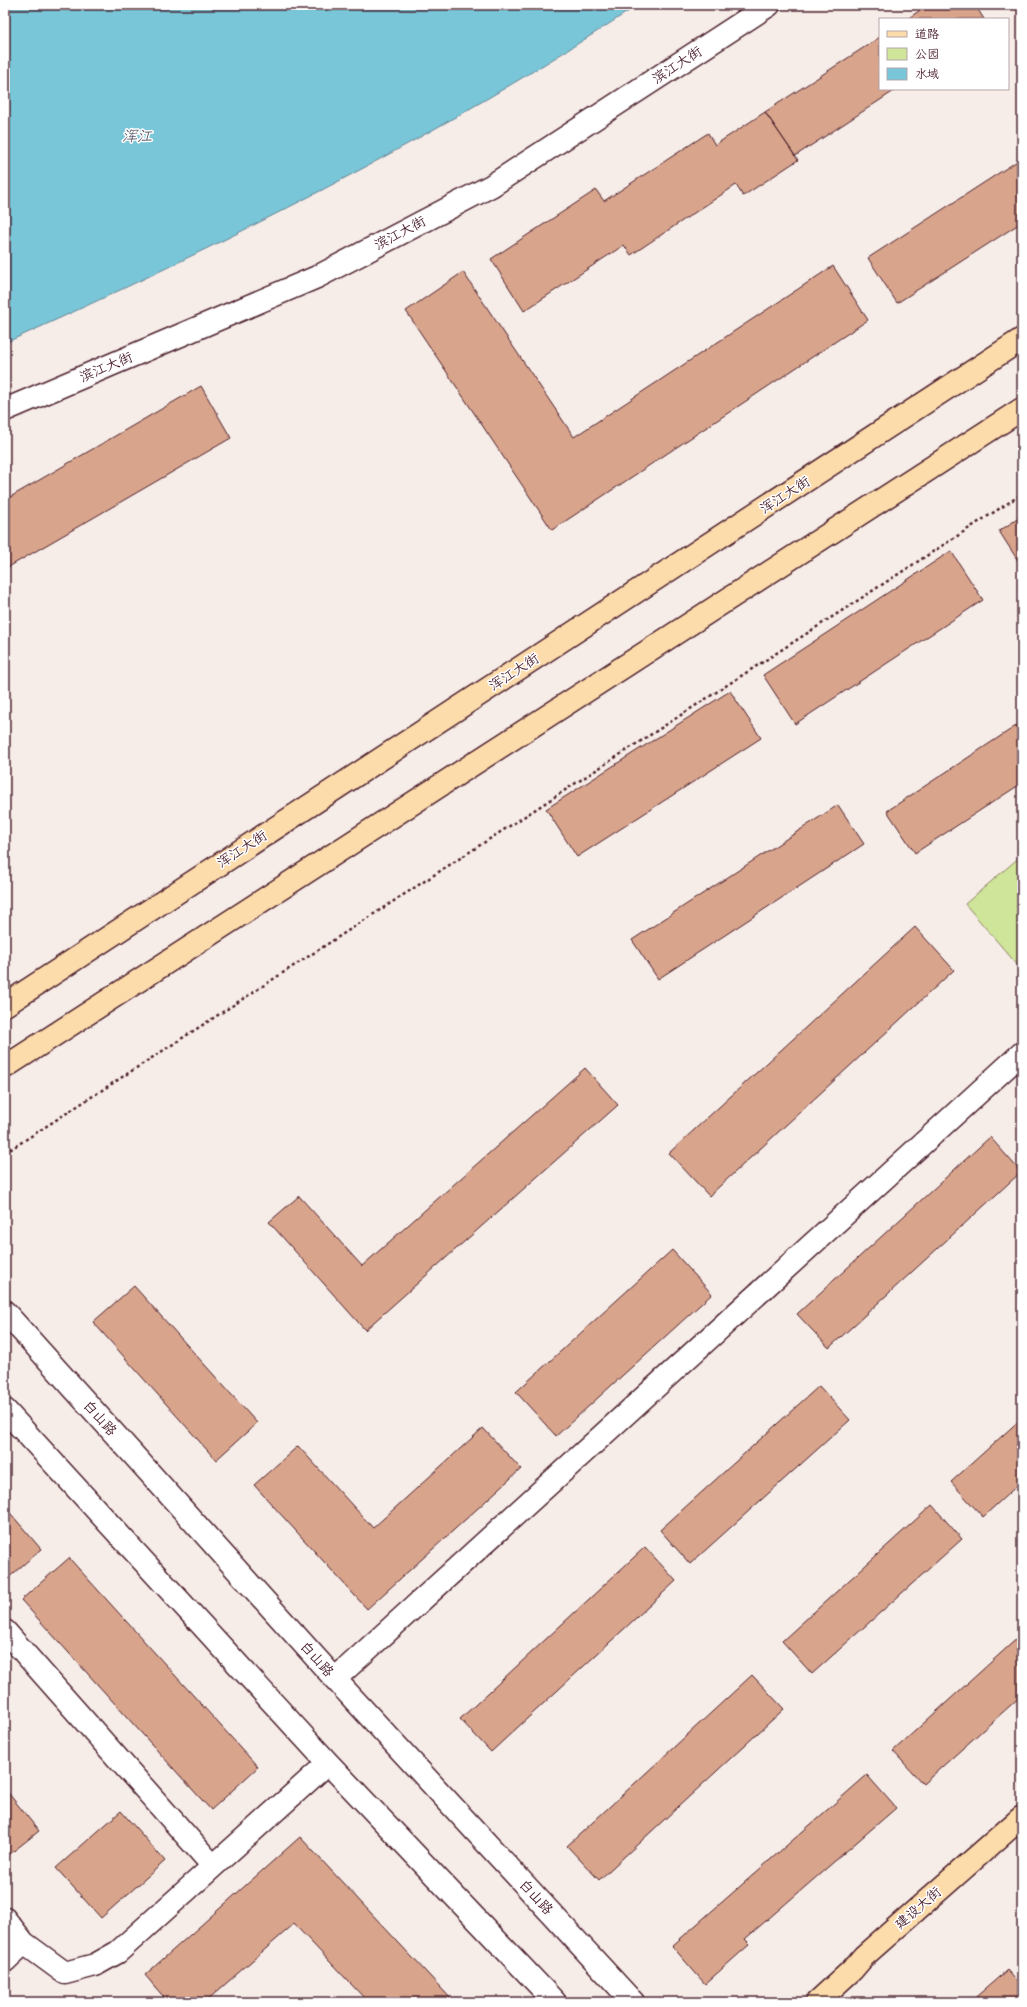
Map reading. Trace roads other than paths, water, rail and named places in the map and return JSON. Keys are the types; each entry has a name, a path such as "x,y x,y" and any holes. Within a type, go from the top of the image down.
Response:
{"main road":[{"name":"浑江大街","path":"5,1005 1022,339"},
{"path":"5,1067 1022,409"},
{"name":"建设大街","path":"817,2002 852,1970 864,1956 1022,1817"}],"street":[{"name":"滨江大街","path":"5,410 317,277 491,186 769,5"},
{"path":"335,1679 1022,1053"},
{"name":"白山路","path":"5,1312 335,1679 633,2002"},
{"path":"5,1410 328,1764 555,2002"},
{"path":"5,1631 214,1866"},
{"path":"5,1919 24,1943 65,1973 95,1965 118,1952 328,1764"},
{"path":"5,1960 24,1943"}],"water":[{"name":"浑江","path":"5,5 638,5 485,100 328,187 168,267 5,343"}]}
